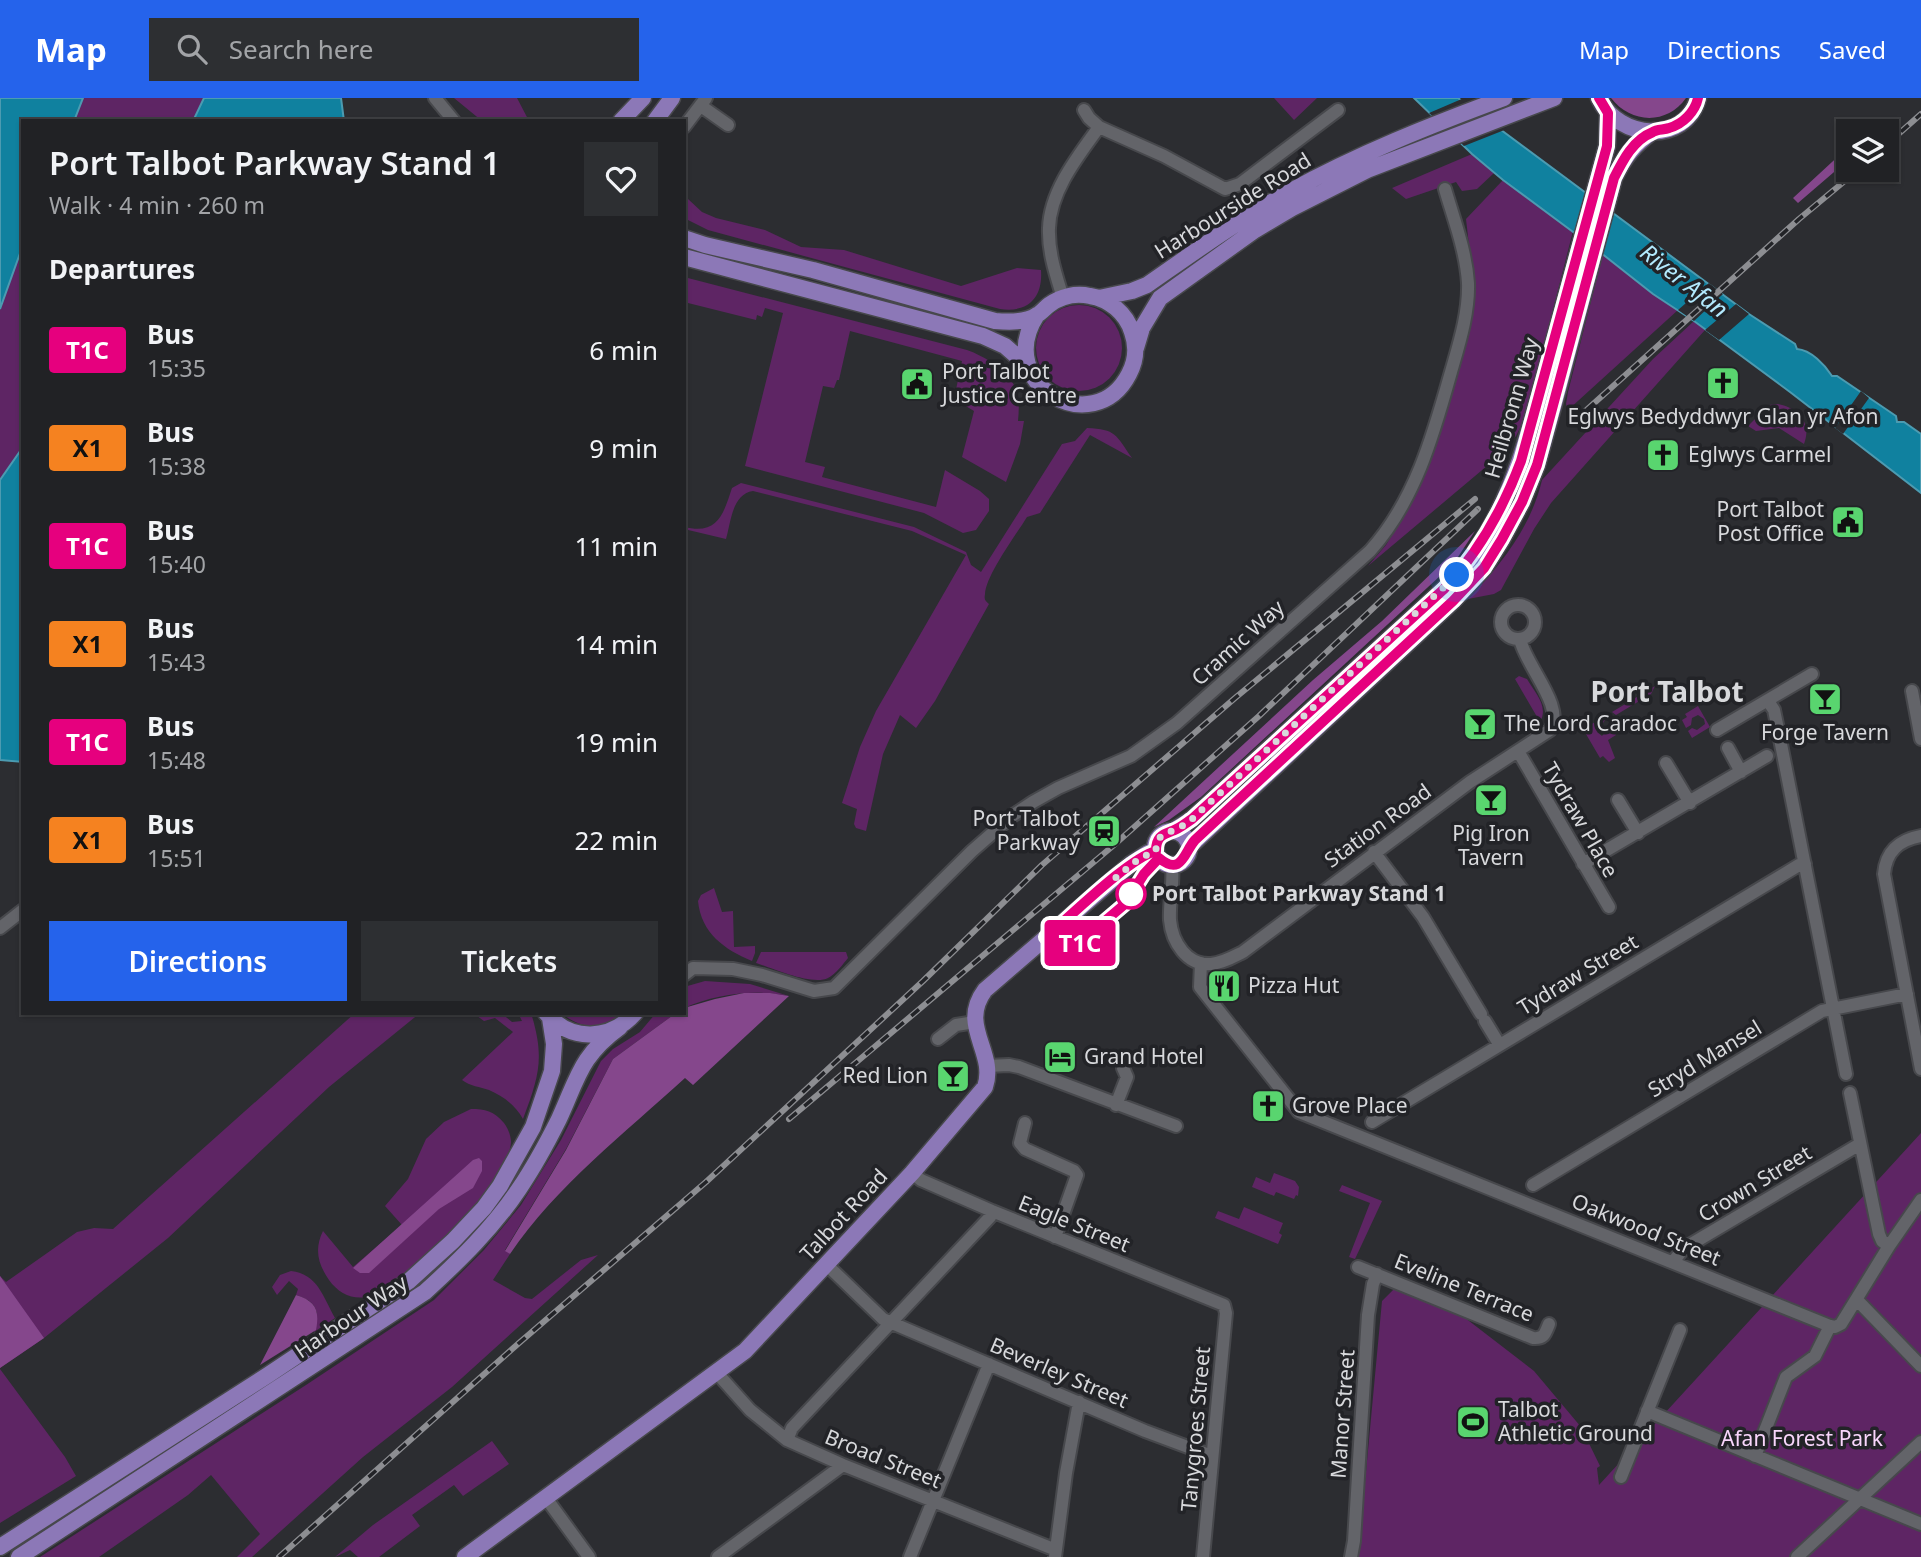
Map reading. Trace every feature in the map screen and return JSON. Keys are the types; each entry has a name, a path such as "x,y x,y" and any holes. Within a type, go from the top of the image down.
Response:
{"main road":[{"path":"623,119 643,98"},
{"path":"656,119 672,98"},
{"name":"Harbourside Road","path":"686,258 984,336 1005,346 1028,366 1040,387 1054,397 1069,403 1086,404 1106,398 1121,386 1132,369 1142,328 1160,298 1255,230 1335,186 1554,98"},
{"name":"Heilbronn Way","path":"1601,103 1630,129 1653,131 1679,125 1690,115 1699,98"},
{"name":"Harbourside Road","path":"1063,298 1083,295 1099,298 1147,285 1234,225 1289,192 1438,122 1502,99"},
{"name":"Heilbronn Way","path":"1173,831 1192,819 1444,589 1522,502 1537,465 1550,387 1582,238 1607,146 1601,103"},
{"name":"Heilbronn Way","path":"1550,387 1596,248 1614,178 1623,158 1635,144 1653,131"},
{"path":"686,239 813,270 995,321 1017,321 1037,315 1063,298"},
{"path":"1099,298 1110,303 1126,320 1132,330 1135,354"},
{"path":"1028,366 1027,340 1037,315"},
{"name":"Heilbronn Way","path":"1189,847 1453,601 1484,568 1496,534"},
{"path":"1173,831 1186,838 1189,847 1186,858 1172,865 1162,862 1156,851 1156,844 1161,836 1173,831"},
{"path":"987,1066 975,1022 977,1002 985,990 1131,864 1156,851"},
{"name":"Harbour Way","path":"19,1557 425,1293 480,1239 506,1208 549,1140 584,1062 597,1045 633,1015"},
{"path":"548,1016 567,1030 589,1035 620,1027"},
{"name":"Harbour Way","path":"0,1547 409,1281 453,1241 484,1208 500,1186 533,1127 552,1071 554,1044 548,1016"},
{"name":"Talbot Road","path":"466,1557 745,1351 912,1173 985,1087 987,1066"}],"street":[{"path":"435,98 454,119"},
{"path":"686,124 704,102 728,125"},
{"path":"1084,110 1099,127 1164,156 1225,189 1240,184 1338,110"},
{"path":"1063,298 1054,268 1049,223 1058,193 1069,171 1099,127"},
{"name":"Cramic Way","path":"687,969 748,971 814,991 834,988 966,857 1012,816 1058,788 1130,756 1177,723 1382,538 1419,472 1436,427 1464,323 1468,284 1464,254 1445,189"},
{"name":"Station Road","path":"1201,963 1224,961 1242,952 1470,782 1550,730 1555,716 1554,708 1528,662 1520,639"},
{"path":"1717,730 1812,674"},
{"path":"1912,691 1921,739"},
{"path":"1768,701 1774,710 1846,1074"},
{"path":"1728,748 1741,772"},
{"name":"Tydraw Place","path":"1518,751 1609,907"},
{"path":"1583,864 1767,756"},
{"path":"1666,763 1690,803"},
{"path":"1618,800 1638,833"},
{"path":"1921,836 1906,839 1899,844 1887,858 1884,874 1907,994 1917,1029 1921,1069"},
{"path":"1374,852 1423,917 1499,1044"},
{"name":"Tydraw Street","path":"1372,1122 1799,865 1805,864"},
{"path":"1172,865 1172,933 1183,952 1192,960 1201,963"},
{"path":"0,928 21,912"},
{"name":"Oakwood Street","path":"1201,963 1200,987 1298,1112 1830,1326"},
{"name":"Stryd Mansel","path":"1533,1185 1822,1011 1907,994"},
{"path":"938,1039 956,1025 975,1022"},
{"path":"987,1066 1019,1067 1176,1126"},
{"path":"1116,1105 1126,1077 1123,1068"},
{"path":"1850,1093 1879,1234 1882,1241 1889,1246"},
{"path":"1025,1123 1015,1145 1074,1171 1077,1175 1055,1237"},
{"name":"Crown Street","path":"1673,1262 1683,1249 1860,1144"},
{"name":"Eagle Street","path":"912,1173 992,1211 1224,1305"},
{"path":"1755,1456 1786,1377 1815,1356 1830,1326 1841,1324 1921,1200"},
{"path":"787,1440 792,1428 990,1217 992,1211"},
{"name":"Beverley Street","path":"826,1264 883,1319 1145,1431 1212,1456"},
{"name":"Eveline Terrace","path":"1358,1267 1532,1338 1540,1339 1544,1336 1549,1324"},
{"name":"Manor Street","path":"1351,1557 1368,1315 1377,1274"},
{"path":"1857,1300 1921,1366"},
{"name":"Tanygroes Street","path":"1203,1557 1226,1313 1224,1305"},
{"path":"1621,1477 1680,1330"},
{"path":"910,1557 989,1364"},
{"name":"Broad Street","path":"718,1373 750,1410 787,1440 1056,1553"},
{"path":"1056,1553 1066,1473 1079,1402"},
{"path":"1647,1411 1921,1524"},
{"path":"1797,1557 1921,1442"},
{"path":"718,1557 844,1465"},
{"path":"545,1498 589,1557"}],"green space":[{"path":"83,98 204,98 194,119 75,119"},
{"path":"454,98 517,98 528,119 480,119"},
{"path":"1274,98 1317,98 1294,120"},
{"path":"1472,154 1494,173 1477,189 1462,191 1456,182 1406,199 1392,188"},
{"path":"1503,180 1573,231 1526,416 1516,436 1500,455 1368,566 1386,545 1415,497 1438,438 1450,396 1473,280 1466,219"},
{"path":"686,191 688,199 702,212 765,230 801,247 844,250 961,286 1017,268 1041,270 1041,280 1032,302 1018,309 1000,309 708,230 686,219"},
{"path":"21,251 21,450 0,480 0,309"},
{"path":"1603,254 1653,294 1678,310 1568,410 1568,392"},
{"path":"686,278 967,350 1001,369 1015,387 1019,408 1018,421 1024,421 1020,444 1006,482 962,457 974,411 954,399 962,361 850,331 839,380 834,388 823,386 805,462 825,467 822,477 936,507 945,470 989,499 989,511 976,530 963,533 924,513 745,466 783,313 765,308 762,317 757,315 756,320 686,302"},
{"path":"1079,305 1103,312 1115,324 1122,348 1115,372 1103,384 1079,391 1055,384 1043,372 1036,348 1043,324 1055,312"},
{"path":"1694,321 1705,330 1551,503 1501,590 1468,599 1492,573 1513,544 1530,514 1542,480 1653,359"},
{"path":"1778,404 1792,409 1802,418 1806,429 1804,444 1779,428 1756,431 1748,426 1769,405"},
{"path":"1087,428 1104,430 1114,435 1132,458 1090,435 1040,513 1027,517 990,576 985,596 989,604 935,701 916,728 900,715 883,754 866,831 856,828 854,824 857,809 842,803 860,747 876,711 966,555 912,531 753,491 746,493 737,503 726,539 686,527 705,528 717,521 732,488 741,483 914,527 966,552 971,565 981,572 1062,444 1075,441"},
{"path":"1519,676 1527,679 1540,700 1543,710 1540,722 1515,679"},
{"path":"1655,686 1651,694 1616,715 1612,712"},
{"path":"1698,706 1710,727 1692,738 1688,731 1692,728 1697,730 1705,724 1704,719 1698,715 1692,718 1691,725 1686,728 1682,720 1687,717 1685,714"},
{"path":"1609,714 1597,732 1602,736 1613,723 1624,717 1627,723 1614,731 1616,735 1608,740 1615,758 1609,762 1603,756 1600,758 1583,729"},
{"path":"714,888 722,912 733,911 734,947 755,946 752,961 724,946 704,922 698,901 701,895"},
{"path":"761,952 846,952 848,958 828,978 812,980 756,963"},
{"path":"705,981 750,984 789,996 736,994 686,1007 686,986"},
{"path":"353,1015 418,1015 329,1087 168,1238 44,1338 0,1368 0,1276 6,1282 77,1232 94,1228 113,1229"},
{"path":"476,1015 503,1015 512,1022 522,1021 519,1015 532,1015 539,1055 533,1091 523,1119 512,1105 499,1095 462,1080 513,1032 495,1018 484,1021"},
{"path":"564,1015 623,1015 594,1026"},
{"path":"654,1015 673,1015 613,1059 566,1149 505,1250 510,1254 493,1280 525,1298 532,1299 581,1260 598,1255 452,1387 363,1457 252,1557 237,1557 260,1534 211,1475 188,1495 99,1557 40,1557 434,1300 484,1250 521,1205 561,1140 601,1061 613,1049 640,1032"},
{"path":"471,1109 493,1113 504,1123 510,1135 506,1160 494,1182 476,1206 431,1253 388,1288 359,1298 337,1289 320,1262 318,1250 323,1231 353,1267 402,1225 385,1206 408,1179 426,1139 444,1122"},
{"name":"Afan Forest Park","path":"1921,1133 1921,1557 1358,1557 1382,1301 1394,1289 1460,1314 1534,1371 1581,1427 1600,1466 1597,1468 1599,1485"},
{"path":"1274,1173 1295,1181 1299,1187 1298,1196 1294,1199 1276,1192 1274,1196 1252,1187 1256,1177 1270,1183"},
{"path":"1342,1185 1382,1201 1355,1259 1349,1257 1370,1203 1339,1191"},
{"path":"1244,1207 1283,1223 1278,1244 1215,1218 1218,1211 1239,1219"},
{"path":"291,1271 314,1282 335,1318 314,1332 317,1313 308,1300 296,1295 298,1289 289,1281 277,1295 272,1287 280,1275"},
{"path":"0,1369 76,1476 0,1523"},
{"path":"492,1441 509,1464 463,1496 454,1485 412,1515 420,1526 379,1557 358,1557 350,1550 335,1557 373,1525"}],"shaded area":[{"path":"1611,98 1686,98 1669,113 1649,118 1628,113"},
{"path":"1836,158 1836,170 1798,203 1793,198"},
{"path":"1475,531 1454,563 1201,797 1169,820 1154,827 1313,680 1382,621"},
{"path":"744,993 789,996 693,1085 685,1078 615,1140 548,1206 510,1254 505,1251 566,1150 613,1059 673,1015 686,1015 686,1007"},
{"path":"479,1158 482,1161 482,1171 473,1188 439,1209 369,1273 360,1273 353,1268 473,1160"},
{"path":"0,1276 44,1338 0,1368"},
{"path":"296,1295 308,1300 315,1307 316,1330 260,1365"}],"water":[{"path":"0,98 83,98 75,119 21,119 21,251 0,309"},
{"path":"204,98 341,98 344,119 194,119"},
{"name":"River Afan","path":"1414,98 1458,98 1749,314 1795,344 1797,349 1812,355 1832,376 1837,376 1896,416 1897,422 1904,422 1921,434 1921,493 1790,392 1653,294 1503,180"},
{"path":"21,450 21,762 0,760 0,480"}],"pier":[{"path":"1464,98 1507,129 1464,146 1429,113"},
{"path":"1709,283 1723,294 1694,321 1678,310"},
{"path":"1736,304 1749,314 1719,340 1705,330"},
{"path":"1861,391 1869,398 1843,434 1835,428"}],"railway":[{"path":"1899,133 1921,114"},
{"path":"1572,423 1844,182"},
{"path":"279,1557 519,1343 706,1182 923,981 1042,865 1235,698 1475,499"},
{"path":"789,1119 1114,845 1259,716 1478,509"}],"bus line":[{"name":"T1C","path":"1599,98 1608,113 1607,146 1521,461 1507,499 1469,562 1444,589 1192,819 1173,831 1164,833 1158,839 1156,851 1131,864 1046,937 1051,943 1063,949 1072,949 1125,904 1144,874 1159,858 1172,865 1186,858 1189,847 1195,840 1453,601 1484,568 1522,502 1537,465 1614,178 1623,158 1635,144 1653,131 1679,125 1690,115 1698,98"}],"place":[{"name":"Eglwys Bedyddwyr Glan yr Afon","path":"1723,383"},
{"name":"Port Talbot Justice Centre","path":"917,384"},
{"name":"Eglwys Carmel","path":"1663,455"},
{"name":"Port Talbot Post Office","path":"1848,522"},
{"name":"Forge Tavern","path":"1825,699"},
{"name":"The Lord Caradoc","path":"1480,724"},
{"name":"Pig Iron Tavern","path":"1491,800"},
{"name":"Port Talbot Parkway","path":"1104,831"},
{"name":"Port Talbot Parkway Stand 1","path":"1131,894"},
{"name":"Pizza Hut","path":"1224,986"},
{"name":"Grand Hotel","path":"1060,1057"},
{"name":"Red Lion","path":"953,1076"},
{"name":"Grove Place","path":"1268,1106"},
{"name":"Talbot Athletic Ground","path":"1473,1422"}],"district":[{"name":"Port Talbot","path":"1667,692"}],"route":[{"path":"1131,894 1114,879 1140,858 1156,851 1158,839 1164,833 1173,831 1192,819 1457,575"}]}
